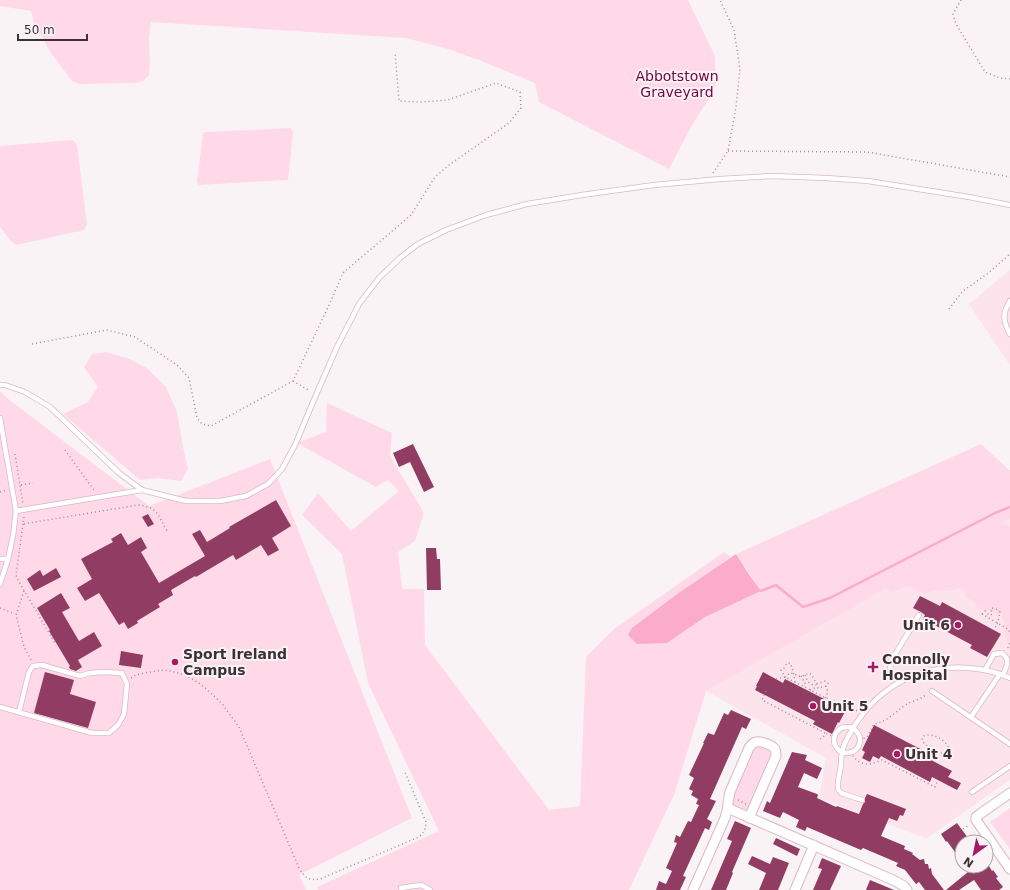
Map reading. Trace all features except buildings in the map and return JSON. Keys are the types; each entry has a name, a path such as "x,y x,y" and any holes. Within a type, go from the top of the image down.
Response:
{"street":[{"path":"692,890 725,818 728,807 728,796 749,748 752,744 760,741 772,746 776,751 776,756 749,818"},
{"path":"1010,793 976,817 976,820 1010,869"},
{"path":"728,807 749,818 893,880 898,887 907,890"},
{"path":"795,890 814,845"}],"lane":[{"path":"0,385 6,385 25,392 50,407 119,474 142,490 186,501 220,501 246,496 268,484 282,469 295,445 337,347 359,304 379,278 401,257 418,244 446,230 480,217 527,204 582,195 654,185 772,176 868,181 962,195 1010,205"},
{"path":"1010,301 1005,311 1004,321 1010,334"},
{"path":"0,418 16,511 13,536 0,584"},
{"path":"16,511 142,490"},
{"path":"0,559 8,558"},
{"path":"899,682 890,670 891,661 919,615"},
{"path":"971,717 1007,665 1007,658 1002,653 994,654 985,670"},
{"path":"0,706 19,712 92,733 109,733 118,725 124,714 127,684 126,680 122,674 104,672 90,673 80,676 42,665 33,666 29,672 19,712"},
{"path":"862,800 841,793 838,789 842,752 848,738 862,715 882,694 899,682 916,674 945,667 966,667 985,670 1010,678"},
{"path":"932,691 1010,744"},
{"path":"845,728 853,729 857,732 860,740 854,751 846,753 842,752 836,746 835,737 838,731 845,728"},
{"path":"972,792 1010,766"},
{"path":"402,888 421,884 430,890"}],"path":[{"path":"709,180 728,151 736,107 740,69 734,30 720,0"},
{"path":"961,0 953,14 956,24 970,49 985,72 1000,78 1010,79"},
{"path":"32,344 107,330 135,337 177,365 189,378 197,418 202,424 211,426 293,381 330,304 343,273 411,214 435,177 509,123 521,108 520,92 496,83 448,100 421,102 399,100 395,52"},
{"path":"728,151 867,152 1010,177"},
{"path":"949,309 962,291 987,274 1010,254"},
{"path":"293,381 316,394"},
{"path":"65,450 98,497"},
{"path":"14,454 25,513 22,524 16,575 56,645"},
{"path":"90,492 94,490"},
{"path":"22,524 138,505 154,509 167,531"},
{"path":"24,591 16,614 24,647 33,666"},
{"path":"0,608 16,614"},
{"path":"994,630 998,622 1001,614 996,608 990,608 991,615 985,611 982,614 998,622 1009,630 1010,634"},
{"path":"794,682 792,666 790,663 787,663 781,670 785,677 794,682 825,698 852,707 862,715"},
{"path":"126,680 144,673 163,670 175,672 185,675 199,683 223,705 239,728 299,868 303,875 314,880 320,879 419,837 424,832 426,822 404,770"},
{"path":"776,679 785,677 790,673 801,676 809,674 812,675 817,685"},
{"path":"805,675 808,682 813,685 817,685 818,688 826,686"},
{"path":"801,676 805,683 804,687"},
{"path":"810,690 825,681 828,683 826,686 828,691 825,698"},
{"path":"766,691 762,700 835,737"},
{"path":"860,740 867,737 874,724 885,720 906,704 924,697 929,691 932,693 932,691"},
{"path":"820,739 827,734"},
{"path":"933,761 937,754 947,752 949,749 947,744 939,737 927,734 924,736 923,742 937,754"},
{"path":"851,752 854,758 866,764 882,760 934,787 938,780"},
{"path":"728,796 754,807"}],"shaded area":[{"path":"1010,270 1010,365 969,304"},
{"name":"Connolly Hospital","path":"1010,519 1010,780 927,838 819,798 826,758 706,691 768,644"},
{"path":"736,554 761,591 705,617 667,643 637,644 628,635 632,628 680,592"}],"green space":[{"name":"Abbotstown Graveyard","path":"0,0 688,0 715,56 715,89 691,127 669,169 539,102 535,83 448,49 406,38 151,22 149,38 149,75 143,81 135,83 79,84 72,81 51,53 34,23 31,11 0,6"},
{"path":"291,128 293,133 288,180 199,185 197,182 203,133"},
{"path":"73,140 77,145 87,225 84,230 16,245 0,227 0,146"},
{"path":"106,352 130,359 148,369 166,387 177,412 188,469 181,481 158,478 140,480 63,414 88,402 98,387 84,367 92,354"},
{"name":"Sport Ireland Campus","path":"0,391 7,398 149,506 270,459 412,818 299,875 306,890 0,890"},
{"path":"327,403 392,433 390,456 424,513 415,541 398,552 402,589 424,589 425,645 549,810 580,806 586,657 614,629 724,552 731,557 680,592 667,643 705,617 761,591 736,554 981,444 1010,470 1010,519 1000,524 1010,526 1010,643 1005,637 1004,623 1001,614 979,609 974,602 966,597 964,588 948,591 934,590 925,594 914,590 910,586 890,592 886,588 706,691 674,795 629,890 318,890 317,887 439,831 368,683 342,554 302,515 318,493 351,531 399,491 388,480 376,487 297,443 326,432"},
{"path":"761,745 771,753 772,757 749,809 738,809 732,805 731,799 754,747"},
{"path":"1010,808 1010,849 990,822"}],"waterway":[{"path":"761,591 776,585 803,607 830,598 995,513 1010,507"}],"place":[{"name":"Unit 6","path":"958,625"},
{"name":"Sport Ireland Campus","path":"175,662"},
{"name":"Connolly Hospital","path":"873,667"},
{"name":"Unit 5","path":"813,706"},
{"name":"Unit 4","path":"897,754"}]}
